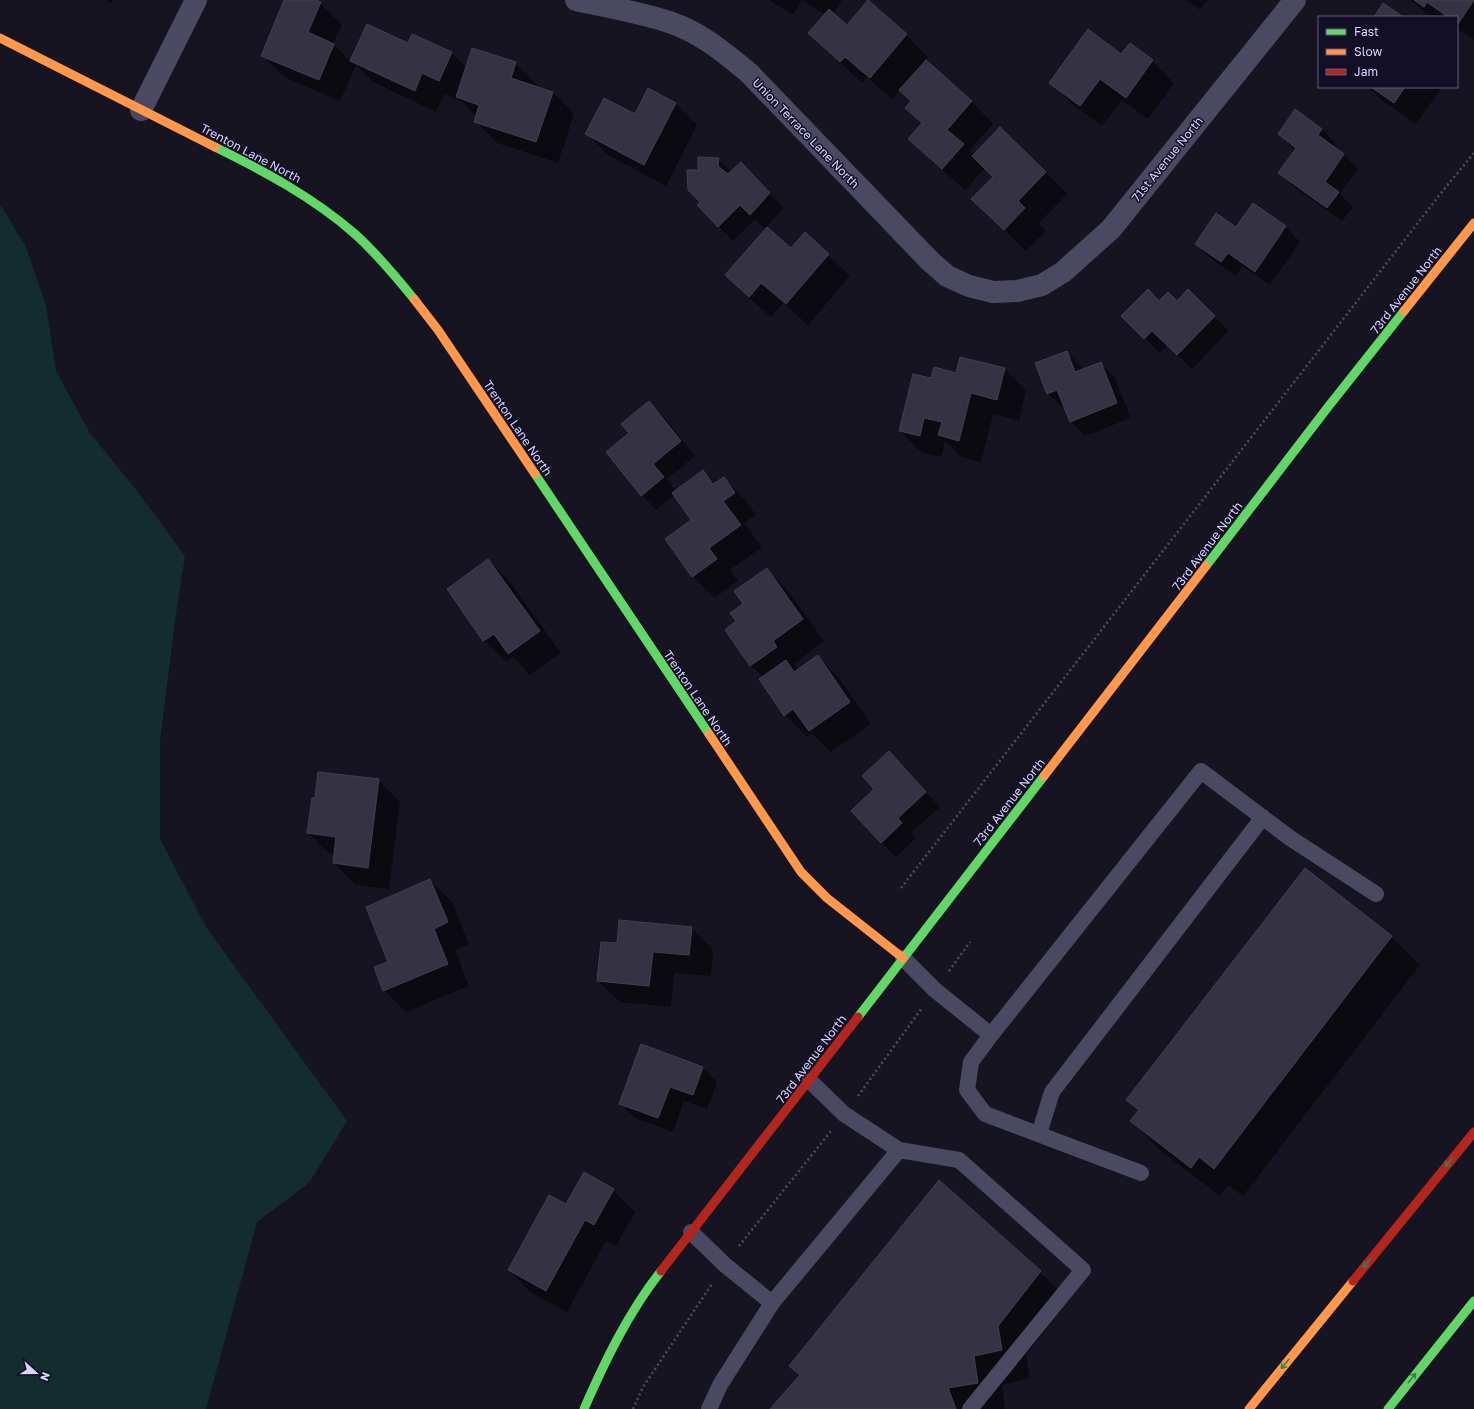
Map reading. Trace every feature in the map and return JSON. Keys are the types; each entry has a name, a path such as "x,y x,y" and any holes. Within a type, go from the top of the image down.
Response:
{"main road":[{"name":"Trenton Lane North","path":"0,38 248,163 303,195 355,234 398,279 438,330 801,872 827,898 903,958"},
{"name":"73rd Avenue North","path":"584,1409 600,1372 622,1330 654,1280 810,1081 903,958 1137,657 1333,401 1474,223"},
{"path":"1249,1409 1474,1132"},
{"path":"1388,1409 1474,1300"}],"street":[{"path":"141,110 196,0"},
{"name":"Union Terrace Lane North","path":"576,0 670,22 719,48 750,73 929,260 947,276 969,286 993,292 1017,291"},
{"name":"71st Avenue North","path":"1017,291 1042,285 1063,272 1111,229 1295,0"}],"lane":[{"path":"1141,1173 985,1114 967,1090 971,1062 1201,771 1290,838 1376,894"},
{"path":"1039,1134 1052,1092 1263,817"},
{"path":"903,958 935,990 991,1035"},
{"path":"810,1081 844,1114 899,1150 959,1160 1083,1270 970,1409"},
{"path":"709,1409 720,1385 772,1303 899,1150"},
{"path":"691,1232 725,1265 772,1303"}],"path":[{"path":"901,888 1474,153"},
{"path":"633,1409 643,1387 725,1265 844,1114 970,942"}],"green space":[{"path":"0,204 25,245 46,305 56,371 90,433 141,496 185,556 175,621 160,741 160,839 206,927 347,1121 309,1183 257,1222 206,1409 0,1409"}],"building":[{"path":"284,0 315,0 321,2 308,32 334,44 319,80 261,56"},
{"path":"868,0 907,34 870,78 845,57 840,62 808,33 829,9 847,25"},
{"path":"1414,0 1474,0 1458,24 1458,16 1447,16 1427,2 1424,7"},
{"path":"1383,3 1402,16 1375,16"},
{"path":"367,24 408,43 412,34 452,52 439,81 422,73 415,91 350,61"},
{"path":"1088,29 1121,54 1130,43 1153,60 1126,98 1100,79 1080,106 1049,83"},
{"path":"472,48 516,62 511,78 553,92 536,142 474,122 479,105 456,97"},
{"path":"926,60 972,101 947,130 964,144 942,169 908,139 922,123 905,108 911,101 899,90"},
{"path":"648,88 676,103 644,165 585,134 604,98 635,114"},
{"path":"1372,88 1404,88 1394,103"},
{"path":"1295,109 1322,129 1318,135 1344,154 1325,182 1339,192 1327,208 1278,173 1296,148 1278,134"},
{"path":"1000,127 1046,172 1018,201 1025,208 1004,230 971,199 993,177 972,156"},
{"path":"698,157 719,158 718,166 728,174 741,162 770,193 750,215 740,205 718,227 697,205 700,202 688,190 687,170 698,170"},
{"path":"1253,203 1286,226 1255,272 1228,253 1221,262 1195,244 1216,213 1236,227"},
{"path":"767,227 791,248 805,232 829,254 786,304 761,283 749,297 725,275"},
{"path":"1148,289 1159,301 1168,292 1177,301 1188,289 1215,316 1177,355 1152,331 1144,339 1121,316"},
{"path":"1067,351 1075,372 1101,362 1117,403 1070,422 1057,390 1047,394 1035,363"},
{"path":"960,357 1005,368 997,400 971,393 959,441 938,435 942,422 924,418 920,436 899,431 913,374 931,378 934,367 956,373"},
{"path":"649,401 681,441 653,464 664,477 641,496 606,452 629,433 621,424"},
{"path":"703,470 713,484 724,477 735,493 723,501 741,525 709,548 717,559 692,577 665,539 691,520 672,493"},
{"path":"488,559 540,631 508,654 494,634 483,641 447,589"},
{"path":"767,568 803,619 773,641 777,647 750,666 725,630 736,621 730,613 743,604 734,591"},
{"path":"818,655 850,702 809,731 793,709 784,716 759,679 786,660 794,672"},
{"path":"889,751 926,792 898,818 902,823 881,843 851,811 874,789 862,776"},
{"path":"318,772 379,779 368,868 333,863 336,837 307,833 312,798 315,798"},
{"path":"1305,868 1392,936 1214,1169 1199,1157 1191,1168 1130,1121 1139,1110 1126,1100"},
{"path":"430,879 448,922 434,929 448,964 383,991 374,967 388,962 366,907"},
{"path":"619,920 692,927 689,955 653,952 649,986 597,981 601,942 617,943"},
{"path":"641,1044 703,1067 693,1095 670,1087 658,1118 619,1104"},
{"path":"584,1172 614,1189 594,1225 585,1220 546,1291 508,1270 549,1195 566,1204"},
{"path":"939,1180 1041,1271 998,1326 1002,1350 974,1356 978,1383 948,1388 956,1409 770,1409 800,1375 789,1366"}],"traffic: fast":[{"path":"215,147 288,186 339,221 370,249 414,299"},
{"path":"1206,566 1404,311"},
{"path":"535,474 709,734"},
{"path":"858,1017 1044,776"},
{"path":"584,1409 600,1373 628,1320 661,1271"},
{"path":"1388,1409 1474,1301"}],"traffic: slow":[{"path":"0,38 215,147"},
{"path":"1404,311 1474,223"},
{"path":"414,299 438,330 535,474"},
{"path":"1044,776 1206,566"},
{"path":"709,734 801,872 827,898 903,958"},
{"path":"1249,1409 1353,1281"}],"traffic: jam":[{"path":"661,1271 858,1017"},
{"path":"1353,1281 1474,1132"}]}
